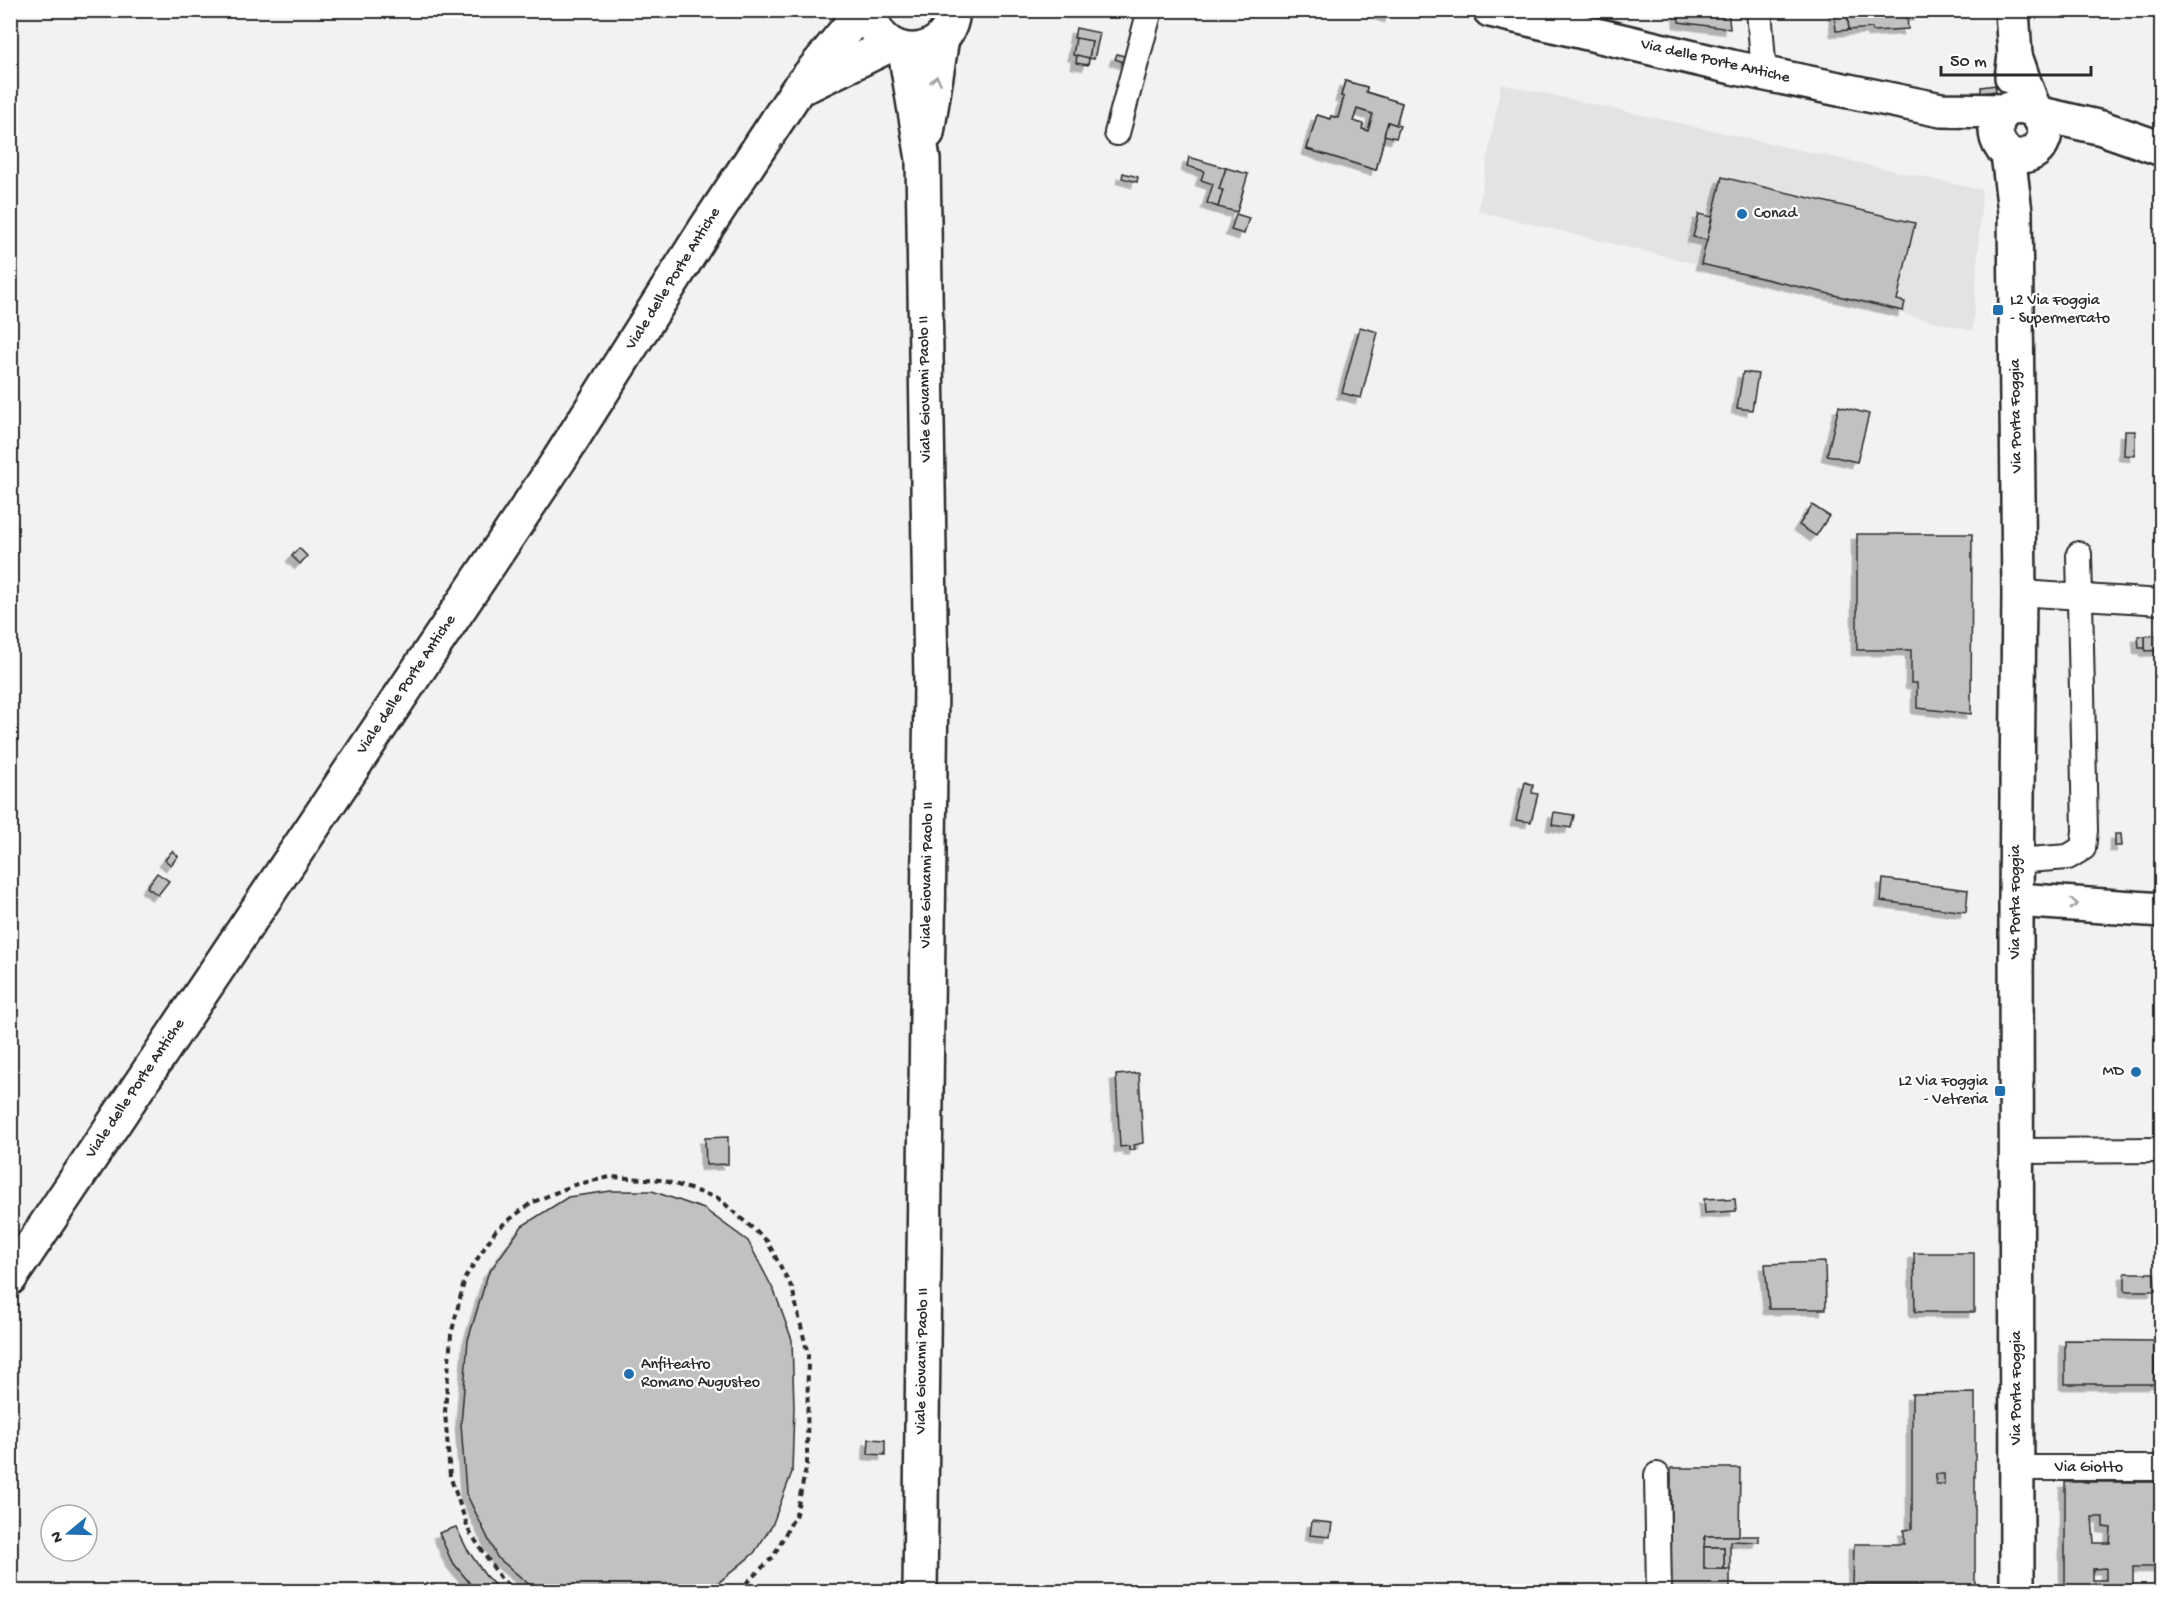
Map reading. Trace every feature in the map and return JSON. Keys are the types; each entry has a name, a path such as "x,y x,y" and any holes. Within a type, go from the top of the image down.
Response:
{"main road":[{"name":"Viale delle Porte Antiche","path":"10,1278 559,460 706,228 798,89 862,10"},
{"path":"872,10 875,26 881,36 897,48 917,51 928,48 948,24"},
{"name":"Via delle Porte Antiche","path":"1490,10 1581,21 1764,74 1941,110 2020,136 2102,128 2162,149"},
{"name":"Via Porta Foggia","path":"2012,10 2020,136 2015,212 2019,593 2016,861 2017,1592"},
{"path":"923,159 948,24"},
{"path":"798,89 897,48"},
{"path":"897,48 923,159"},
{"name":"Viale Giovanni Paolo II","path":"920,1592 931,681 923,159"},
{"path":"2016,900 2162,910"}],"street":[{"path":"1118,134 1150,10"},
{"path":"1759,10 1764,74"},
{"path":"2016,861 2068,857 2083,848 2085,831 2079,554"},
{"path":"2019,593 2162,602"},
{"path":"2016,1151 2162,1150"},
{"name":"Via Giotto","path":"2017,1468 2162,1468"},
{"path":"1657,1475 1659,1592"}],"path":[{"path":"517,1592 501,1579 469,1531 450,1476 445,1412 451,1335 465,1278 496,1230 531,1203 574,1185 610,1177 662,1180 718,1198 767,1240 792,1288 808,1355 807,1464 796,1514 773,1557 736,1592"}],"shaded area":[{"name":"Conad","path":"1501,84 1982,190 1973,331 1478,211"}],"building":[{"path":"1381,10 1392,10 1390,17 1380,14"},
{"path":"1678,10 1728,10 1730,29 1679,22"},
{"path":"1834,10 1847,10 1849,30 1836,31"},
{"path":"1847,10 1919,10 1919,15 1907,16 1908,29 1849,30"},
{"path":"1076,28 1100,33 1094,59 1089,58 1092,41 1074,38"},
{"path":"1076,38 1092,41 1089,58 1073,55"},
{"path":"1117,54 1128,57 1126,63 1115,59"},
{"path":"1077,55 1089,58 1088,65 1076,63"},
{"path":"1345,81 1367,87 1366,92 1402,103 1396,125 1388,122 1376,170 1307,149 1317,115 1330,119 1331,116 1338,118 1344,97 1341,96","holes":["1357,109 1373,114 1368,131 1362,129 1363,124 1353,121"]},
{"path":"1345,81 1367,87 1366,92 1402,103 1396,125 1388,122 1376,170 1307,149 1317,115 1330,119 1331,116 1338,118 1344,97 1341,96","holes":["1357,109 1373,114 1368,131 1362,129 1363,124 1353,121"]},
{"path":"1995,85 1996,91 1981,93 1981,87"},
{"path":"1388,122 1400,126 1396,138 1384,135"},
{"path":"1189,157 1226,168 1219,189 1223,190 1218,207 1207,203 1213,184 1201,180 1204,171 1187,166"},
{"path":"1226,168 1248,174 1237,212 1218,207 1223,190 1219,189"},
{"path":"1123,173 1138,177 1137,182 1122,178"},
{"path":"1722,177 1915,223 1897,300 1905,302 1903,311 1701,264"},
{"path":"1236,214 1249,218 1244,234 1231,230"},
{"path":"1699,214 1712,217 1707,240 1693,237"},
{"path":"1360,327 1378,332 1361,398 1342,393"},
{"path":"1743,372 1758,374 1752,410 1737,408"},
{"path":"1839,406 1869,414 1857,462 1827,455"},
{"path":"2125,431 2135,431 2135,456 2124,455"},
{"path":"1812,505 1829,516 1816,536 1799,525"},
{"path":"1857,534 1972,534 1971,714 1917,708 1917,683 1911,683 1911,650 1857,650"},
{"path":"299,548 307,556 300,564 292,556"},
{"path":"2162,635 2162,650 2145,651 2145,636"},
{"path":"2138,636 2145,636 2145,648 2139,648"},
{"path":"1525,782 1533,785 1532,793 1538,794 1531,822 1516,820"},
{"path":"1554,812 1574,815 1571,828 1552,825"},
{"path":"2115,834 2121,834 2122,846 2115,846"},
{"path":"172,851 178,856 171,865 165,860"},
{"path":"157,873 169,881 158,895 147,887"},
{"path":"1883,879 1968,890 1966,912 1881,901"},
{"path":"1139,1073 1143,1143 1134,1145 1135,1149 1129,1150 1129,1146 1120,1147 1116,1075"},
{"path":"728,1137 728,1164 706,1165 705,1138"},
{"name":"Anfiteatro Romano Augusteo","path":"611,1191 652,1191 704,1209 748,1241 775,1293 792,1340 794,1407 792,1472 772,1526 754,1553 707,1592 538,1592 497,1557 466,1493 461,1424 468,1340 488,1274 522,1226 568,1197"},
{"path":"1725,1198 1725,1200 1735,1199 1736,1211 1705,1213 1704,1199"},
{"path":"1914,1253 1974,1253 1974,1312 1915,1312"},
{"path":"1825,1262 1826,1309 1769,1309 1765,1264"},
{"path":"2125,1273 2154,1273 2155,1291 2125,1291"},
{"path":"2065,1340 2154,1341 2154,1384 2065,1384"},
{"path":"2154,1343 2162,1343 2162,1382 2154,1382"},
{"path":"1975,1393 1975,1592 1922,1592 1922,1585 1853,1585 1854,1544 1904,1544 1904,1530 1912,1529 1912,1394","holes":["1936,1474 1944,1474 1944,1484 1936,1484"]},
{"path":"869,1439 885,1440 885,1455 868,1454"},
{"path":"1671,1468 1740,1468 1739,1536 1705,1536 1704,1569 1730,1569 1730,1592 1671,1592"},
{"path":"2065,1482 2162,1482 2162,1567 2133,1567 2133,1592 2065,1592","holes":["2092,1517 2103,1517 2103,1527 2111,1528 2110,1543 2094,1543","2106,1568 2106,1580 2093,1580 2093,1569"]},
{"path":"1312,1521 1332,1523 1330,1537 1310,1535"},
{"path":"456,1527 467,1549 485,1575 501,1592 477,1592 451,1560 439,1533"},
{"path":"1705,1536 1759,1536 1759,1542 1730,1541 1730,1569 1724,1569 1724,1547 1704,1547"},
{"path":"1704,1547 1724,1547 1724,1569 1704,1569"}],"place":[{"name":"Conad","path":"1742,214"},
{"name":"L2 Via Foggia - Supermercato","path":"1998,310"},
{"name":"MD","path":"2136,1072"},
{"name":"L2 Via Foggia - Vetreria","path":"2000,1091"},
{"name":"Anfiteatro Romano Augusteo","path":"629,1374"}]}
